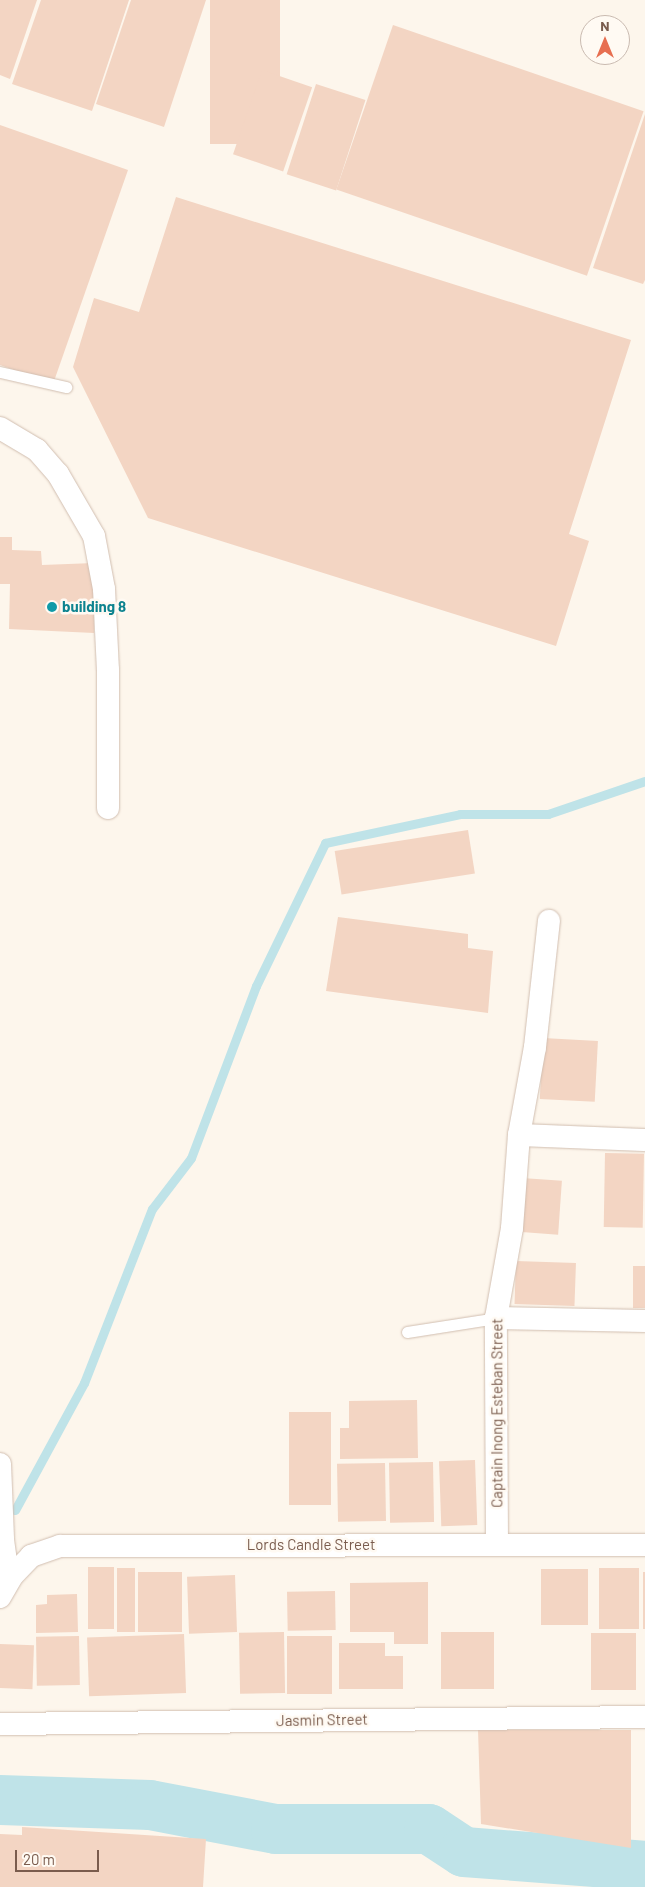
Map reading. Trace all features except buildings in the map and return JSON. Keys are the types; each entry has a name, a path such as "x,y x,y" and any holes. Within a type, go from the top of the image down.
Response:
{"street":[{"path":"0,428 37,450 58,474 94,536 104,589 108,670 108,808"},
{"name":"Captain Inong Esteban Street","path":"497,1544 496,1318 512,1228 519,1134 535,1047 549,921"},
{"path":"519,1134 645,1140"},
{"path":"496,1318 645,1321"},
{"path":"0,1464 3,1540 8,1568 5,1586"},
{"name":"Lords Candle Street","path":"5,1586 32,1556 60,1546 645,1545"},
{"name":"Jasmin Street","path":"0,1724 645,1717"}],"lane":[{"path":"0,372 66,387"},
{"path":"407,1332 496,1318"}],"waterway":[{"path":"15,1510 84,1383 152,1209 191,1158 256,986 325,843 460,814 548,814 645,781"},
{"path":"0,1800 150,1805 276,1829 429,1829 464,1852 645,1866"}],"place":[{"name":"building 8","path":"52,607"}]}
